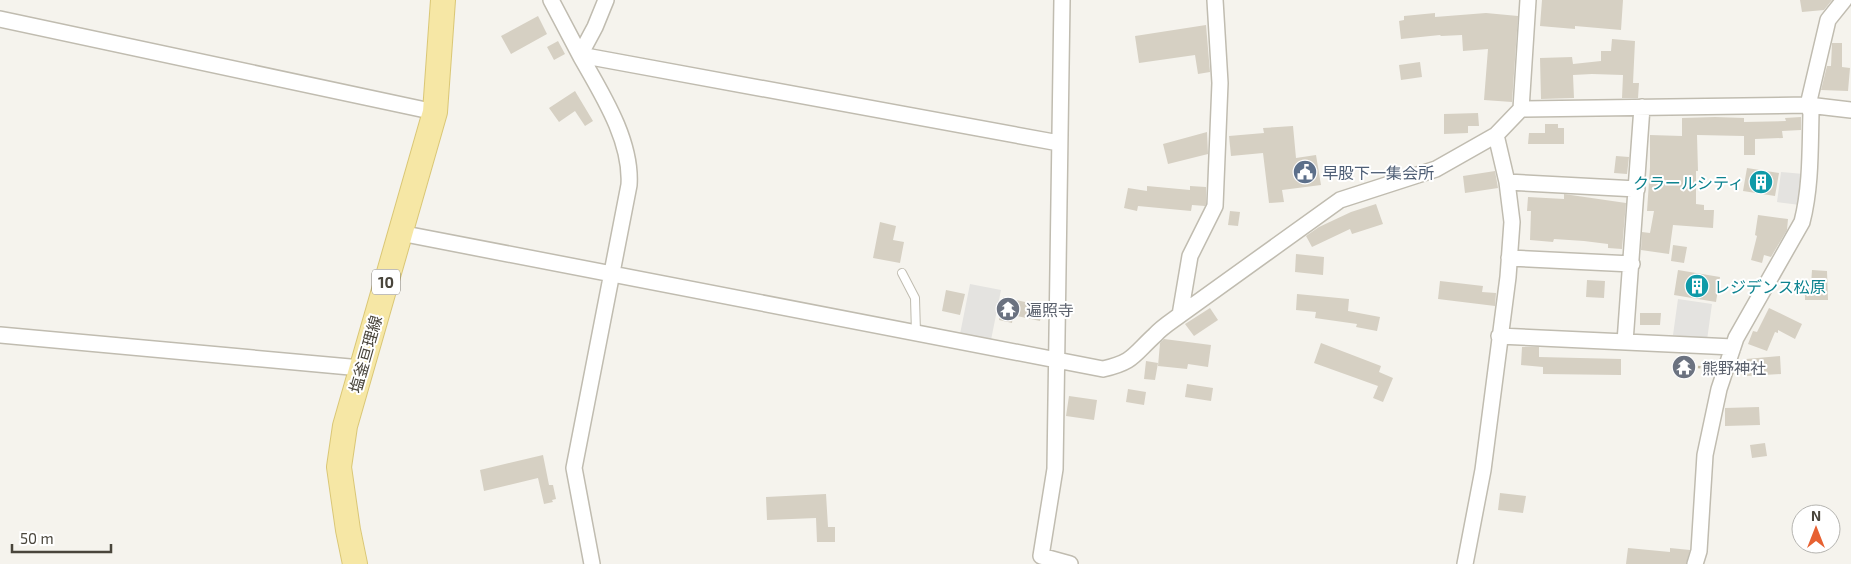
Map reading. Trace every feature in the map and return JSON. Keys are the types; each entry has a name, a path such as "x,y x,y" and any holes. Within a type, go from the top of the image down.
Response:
{"main road":[{"name":"塩釜亘理線","path":"355,564 339,467 345,426 435,112 443,0"}],"street":[{"path":"550,0 607,104 620,135 630,171 629,185 574,468 592,564"},
{"path":"580,55 606,0"},
{"path":"1062,0 1055,469 1040,560 1070,564"},
{"path":"1180,314 1190,256 1215,206 1220,83 1216,0"},
{"path":"400,233 1103,369 1119,365 1134,357 1155,334 1180,314 1340,200 1436,169 1496,135 1521,109 1528,0"},
{"path":"1695,564 1699,551 1705,455 1719,390 1736,338 1802,222 1808,185 1812,113 1808,105 1828,20 1844,0"},
{"path":"0,19 435,112"},
{"path":"580,55 1059,143"},
{"path":"1521,109 1808,105 1851,110"},
{"path":"1625,342 1642,107"},
{"path":"1465,564 1483,470 1512,222 1507,182 1496,135"},
{"path":"1507,182 1637,189"},
{"path":"1509,258 1632,264"},
{"path":"0,334 361,368"},
{"path":"1499,336 1733,347"}],"lane":[{"path":"902,273 915,298 916,332"}],"shaded area":[{"path":"1781,172 1804,174 1800,205 1777,202"},
{"path":"970,284 1001,290 991,340 960,334"},
{"path":"1678,299 1712,304 1707,340 1673,335"}],"building":[{"path":"1542,0 1623,0 1621,30 1575,26 1575,29 1540,26"},
{"path":"1800,0 1832,0 1824,10 1802,12"},
{"path":"1435,13 1435,17 1486,13 1518,16 1512,102 1484,100 1488,49 1463,51 1462,35 1401,39 1399,21 1404,20 1404,16"},
{"path":"538,16 547,34 511,54 501,36"},
{"path":"1206,25 1210,72 1198,74 1195,55 1139,63 1135,36"},
{"path":"1612,39 1635,41 1633,83 1639,83 1638,98 1622,98 1623,75 1592,74 1573,75 1574,98 1541,99 1540,58 1572,57 1573,64 1601,61 1601,51 1611,51"},
{"path":"558,41 565,54 554,60 547,47"},
{"path":"1832,43 1842,43 1842,67 1850,68 1848,91 1821,90 1827,66 1831,66"},
{"path":"1420,62 1422,77 1401,80 1399,65"},
{"path":"575,91 593,121 585,126 575,111 559,122 549,108"},
{"path":"1478,113 1479,126 1468,126 1468,133 1444,134 1444,114"},
{"path":"1801,117 1801,130 1782,131 1783,138 1755,139 1755,155 1744,155 1744,136 1697,135 1698,171 1696,171 1696,204 1704,205 1704,210 1714,210 1713,228 1673,225 1669,254 1641,250 1642,232 1650,233 1654,211 1647,211 1650,135 1682,136 1682,118 1744,118 1744,122 1786,121 1785,118"},
{"path":"1545,124 1558,124 1558,128 1564,128 1564,144 1528,144 1529,133 1545,133"},
{"path":"1293,126 1296,158 1316,155 1321,185 1282,190 1284,202 1269,203 1263,153 1231,156 1229,136 1264,133 1263,128"},
{"path":"1207,132 1208,154 1168,164 1163,144"},
{"path":"1616,156 1629,157 1627,174 1614,173"},
{"name":"クラールシティ","path":"1747,168 1779,173 1775,196 1743,191"},
{"path":"1495,171 1498,188 1465,193 1463,176"},
{"path":"1147,186 1190,190 1190,186 1206,187 1206,204 1205,206 1192,205 1191,211 1138,206 1137,211 1124,208 1128,188 1147,191"},
{"path":"1564,194 1626,203 1622,249 1608,248 1608,244 1584,241 1554,239 1553,242 1530,240 1531,211 1527,211 1528,197 1564,199"},
{"path":"1376,204 1383,224 1352,234 1350,229 1312,247 1306,236 1319,227 1351,212"},
{"path":"1230,211 1240,212 1238,226 1228,225"},
{"path":"1758,215 1788,219 1787,230 1771,257 1764,255 1762,263 1751,260 1757,236 1755,235"},
{"path":"880,222 896,226 893,240 904,242 900,263 873,258"},
{"path":"1673,245 1687,247 1684,263 1671,261"},
{"path":"1296,254 1324,257 1323,275 1295,272"},
{"name":"レジデンス松原","path":"1678,270 1720,277 1716,302 1674,295"},
{"path":"1812,270 1827,271 1828,300 1805,300 1805,285 1811,285"},
{"path":"1587,280 1605,281 1604,298 1586,297"},
{"path":"1440,281 1483,286 1482,292 1496,293 1495,306 1438,299"},
{"path":"946,290 965,294 960,315 942,311"},
{"path":"1297,294 1349,299 1348,311 1380,317 1377,331 1356,327 1357,324 1315,318 1316,312 1296,310"},
{"path":"1003,297 1043,306 1040,321 1013,315 1012,323 999,320"},
{"path":"1210,308 1218,320 1194,336 1185,324"},
{"path":"1769,308 1802,324 1795,339 1778,330 1778,333 1775,332 1767,351 1748,344 1753,331 1757,332"},
{"path":"1640,313 1661,313 1660,325 1640,325"},
{"path":"1164,339 1211,345 1208,367 1188,364 1187,369 1158,366 1160,343"},
{"path":"1321,343 1381,366 1379,372 1393,378 1383,402 1373,398 1378,386 1314,363"},
{"path":"1522,347 1539,347 1539,357 1621,359 1621,375 1543,374 1543,367 1521,365"},
{"path":"1780,356 1781,374 1747,376 1746,359"},
{"path":"1675,359 1694,360 1694,372 1674,371"},
{"path":"1146,361 1158,363 1155,380 1144,379"},
{"path":"1187,384 1213,388 1211,401 1185,397"},
{"path":"1128,389 1146,392 1144,405 1126,402"},
{"path":"1069,396 1097,400 1094,420 1066,416"},
{"path":"1759,407 1760,425 1725,426 1725,408"},
{"path":"1765,443 1767,456 1752,458 1750,445"},
{"path":"543,455 549,485 553,485 556,499 552,500 553,502 544,504 538,478 484,491 480,470"},
{"path":"1500,493 1526,496 1523,513 1498,510"},
{"path":"826,494 828,527 835,527 835,542 817,542 816,518 767,520 766,497"},
{"path":"1628,548 1670,552 1670,548 1690,550 1686,564 1626,564"}],"place":[{"name":"早股下一集会所","path":"1305,172"},
{"name":"クラールシティ","path":"1761,182"},
{"name":"レジデンス松原","path":"1697,286"},
{"name":"遍照寺","path":"1008,309"},
{"name":"熊野神社","path":"1684,367"}]}
